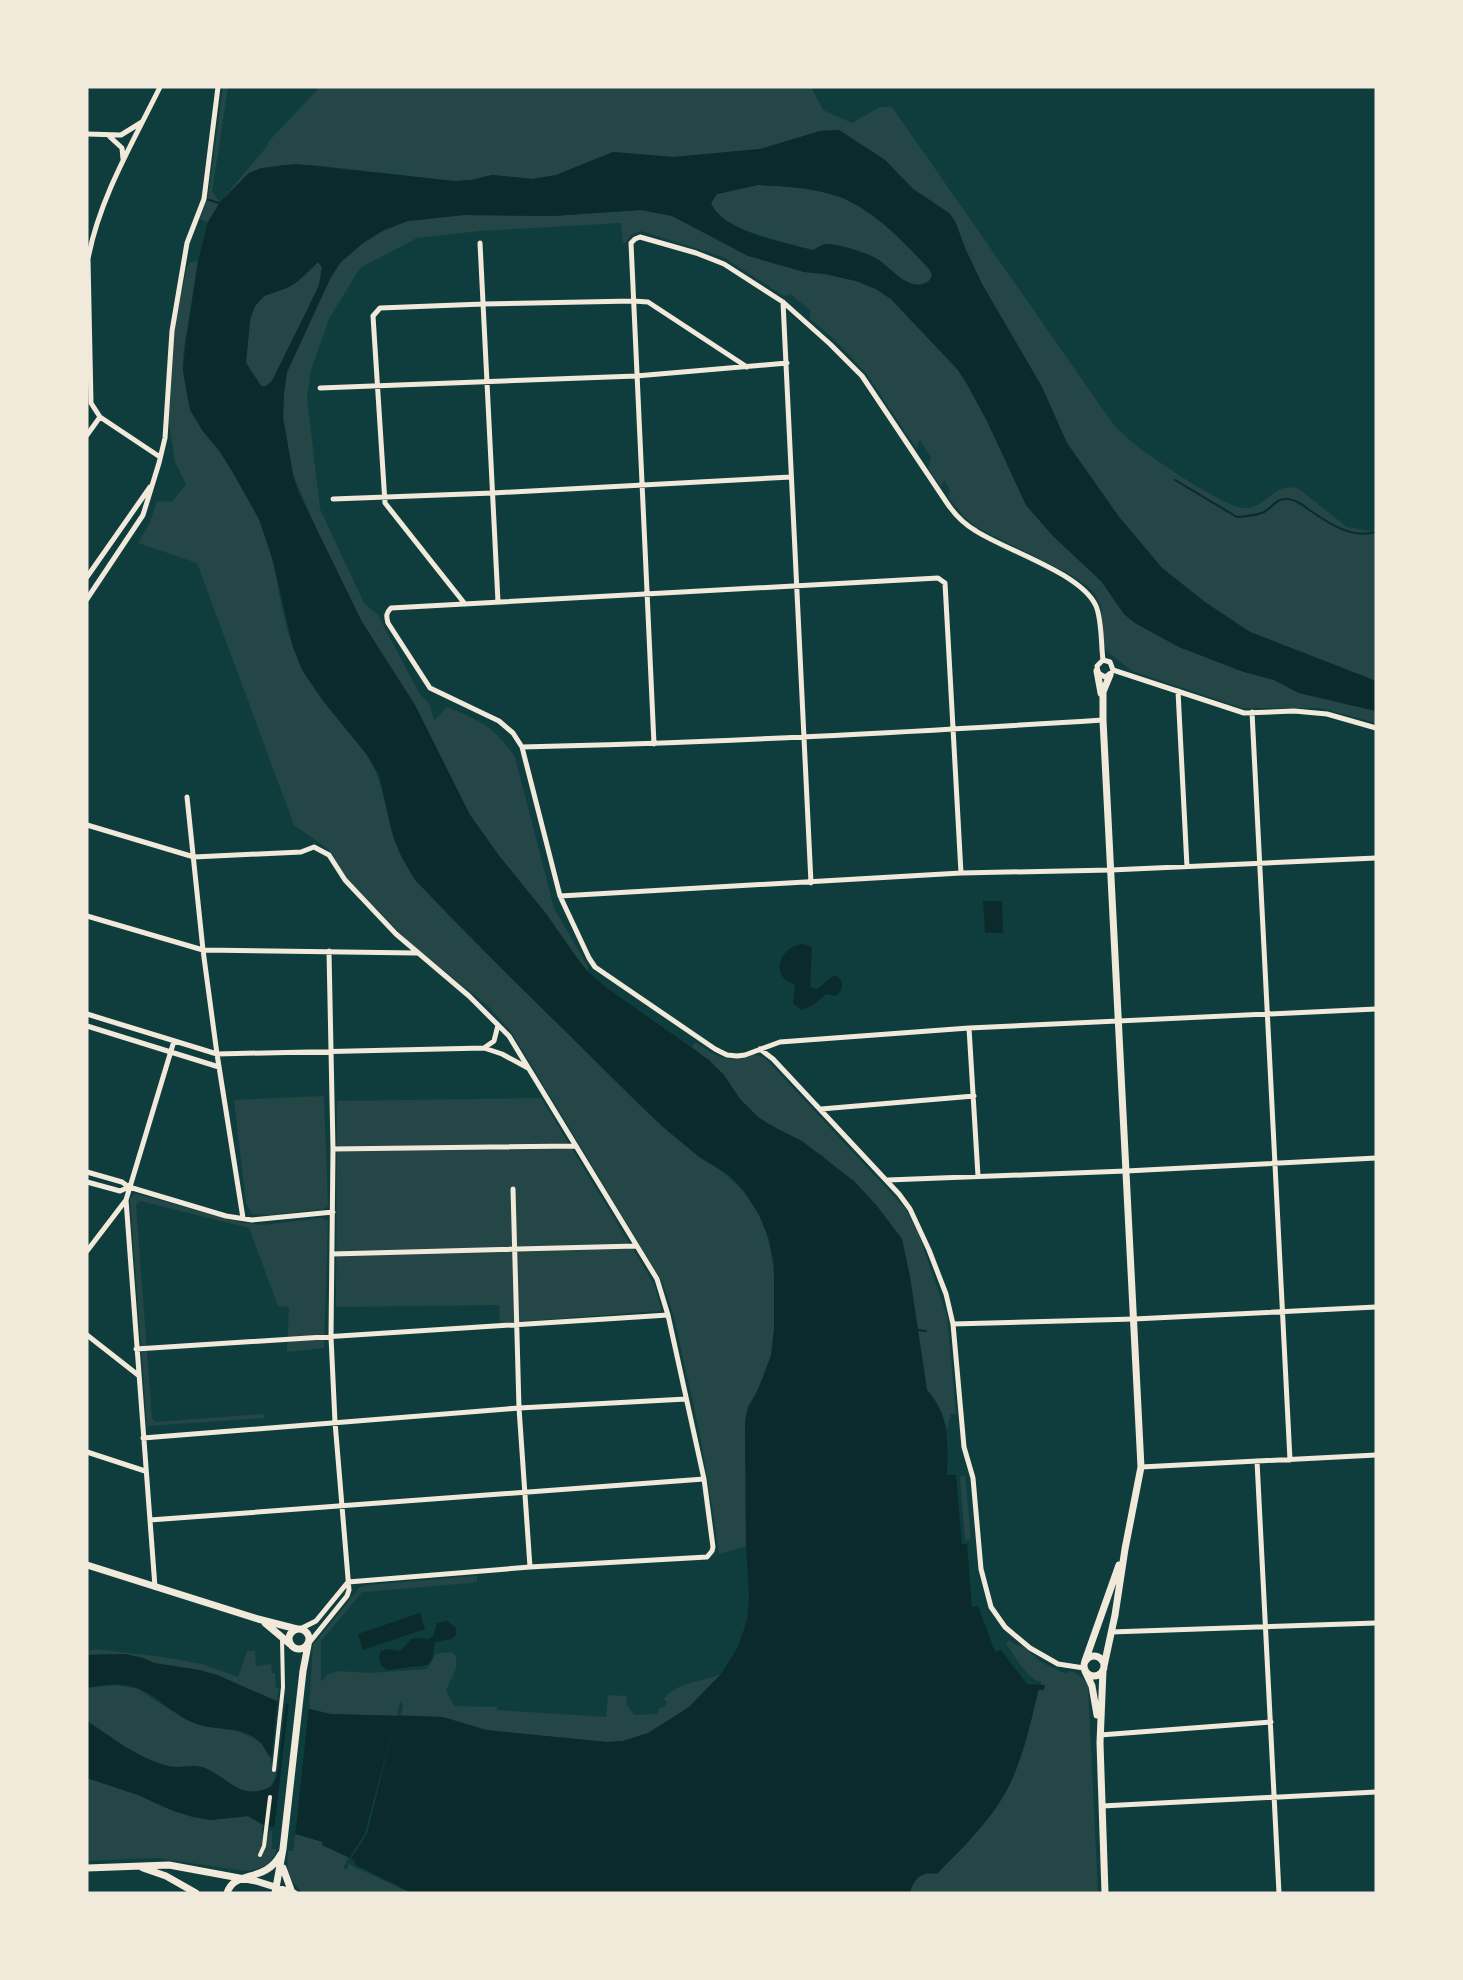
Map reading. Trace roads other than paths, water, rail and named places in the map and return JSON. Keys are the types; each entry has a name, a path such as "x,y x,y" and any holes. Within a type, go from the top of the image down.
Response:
{"main road":[{"path":"1085,1667 1093,1676 1099,1674 1103,1668 1112,1632 1141,1467 1102,699 1097,671"},
{"path":"1102,699 1112,672"},
{"path":"1100,1735 1093,1692 1085,1667 1125,1549"},
{"path":"87,1565 308,1633 309,1644 301,1685 283,1849 276,1890"},
{"path":"258,1619 291,1645 299,1658 303,1671"},
{"path":"291,1645 291,1634 299,1629"},
{"path":"291,1645 300,1650 309,1644"},
{"path":"1085,1667 1090,1656 1097,1656 1102,1660 1100,1735 1105,1892"},
{"path":"227,1893 233,1883 268,1870 277,1861 283,1849"},
{"path":"283,1849 284,1875 292,1892"},
{"path":"87,1868 169,1865 242,1878 276,1890 292,1892"},
{"path":"137,1866 166,1876 196,1893"}],"street":[{"path":"160,87 102,208 88,259 91,403 100,417 160,457"},
{"path":"87,599 143,515 165,438 172,331 187,243 204,199 218,87"},
{"path":"87,134 121,135 143,121"},
{"path":"109,136 122,148 123,164"},
{"path":"654,744 631,243 640,237 716,260 732,268 783,302 844,357 862,376 961,521 985,537 1064,577 1089,596 1097,609 1103,660"},
{"path":"480,243 498,602"},
{"path":"465,604 385,503 373,316 380,308 633,300 648,302 747,367"},
{"path":"783,302 811,883"},
{"path":"320,388 636,376 787,363"},
{"path":"87,409 91,403"},
{"path":"87,435 100,417"},
{"path":"333,499 791,477"},
{"path":"87,577 153,483"},
{"path":"961,873 945,583 938,578 392,608 386,616 424,682 436,693 499,720 513,733 522,747 560,896 589,958 602,972 727,1055 737,1056 780,1042 969,1028 1376,1009"},
{"path":"1112,672 1110,662 1103,660 1098,663 1097,671 1102,676 1112,672 1236,711 1294,711 1327,714 1376,728"},
{"path":"1178,691 1187,867"},
{"path":"1252,712 1290,1460"},
{"path":"522,747 654,744 1103,720"},
{"path":"187,797 203,950 243,1218"},
{"path":"87,825 194,857 301,852 315,847 329,855 345,880 416,953 469,996 509,1036 657,1279 668,1315 704,1479 713,1547 707,1557 530,1567 348,1582 316,1620 299,1629"},
{"path":"560,896 961,873 1111,870 1376,858"},
{"path":"87,916 203,950 416,953"},
{"path":"309,1644 347,1596 349,1590 335,1422 331,1337 333,1149 329,951"},
{"path":"87,1014 217,1054 484,1048 502,1054 530,1070"},
{"path":"484,1048 494,1041 498,1025"},
{"path":"87,1026 219,1067"},
{"path":"969,1028 978,1176"},
{"path":"155,1587 126,1200 174,1041"},
{"path":"760,1049 773,1059 888,1180 919,1225 946,1294 953,1324 960,1418 964,1447 973,1478 981,1569 989,1602 1005,1627 1030,1648 1058,1664 1085,1667"},
{"path":"821,1109 974,1096"},
{"path":"333,1149 574,1146"},
{"path":"888,1180 1376,1158"},
{"path":"87,1172 226,1216 264,1220 333,1212"},
{"path":"87,1182 120,1191 129,1187"},
{"path":"513,1190 519,1408 530,1567"},
{"path":"87,1251 126,1200"},
{"path":"332,1254 636,1246"},
{"path":"953,1324 1134,1319 1376,1307"},
{"path":"136,1349 668,1315"},
{"path":"87,1335 138,1375"},
{"path":"143,1438 519,1408 686,1399"},
{"path":"87,1452 145,1471"},
{"path":"1141,1467 1376,1455"},
{"path":"1257,1461 1279,1893"},
{"path":"150,1520 704,1479"},
{"path":"1112,1632 1376,1623"},
{"path":"274,1770 283,1688 282,1636"},
{"path":"1100,1735 1271,1722"},
{"path":"1102,1806 1376,1792"},
{"path":"260,1855 266,1835 270,1797"}],"waterway":[{"path":"206,199 219,203"},
{"path":"1175,480 1237,517 1261,513 1280,500 1290,499 1340,528 1358,533 1376,532"},
{"path":"918,1330 926,1331"}]}
